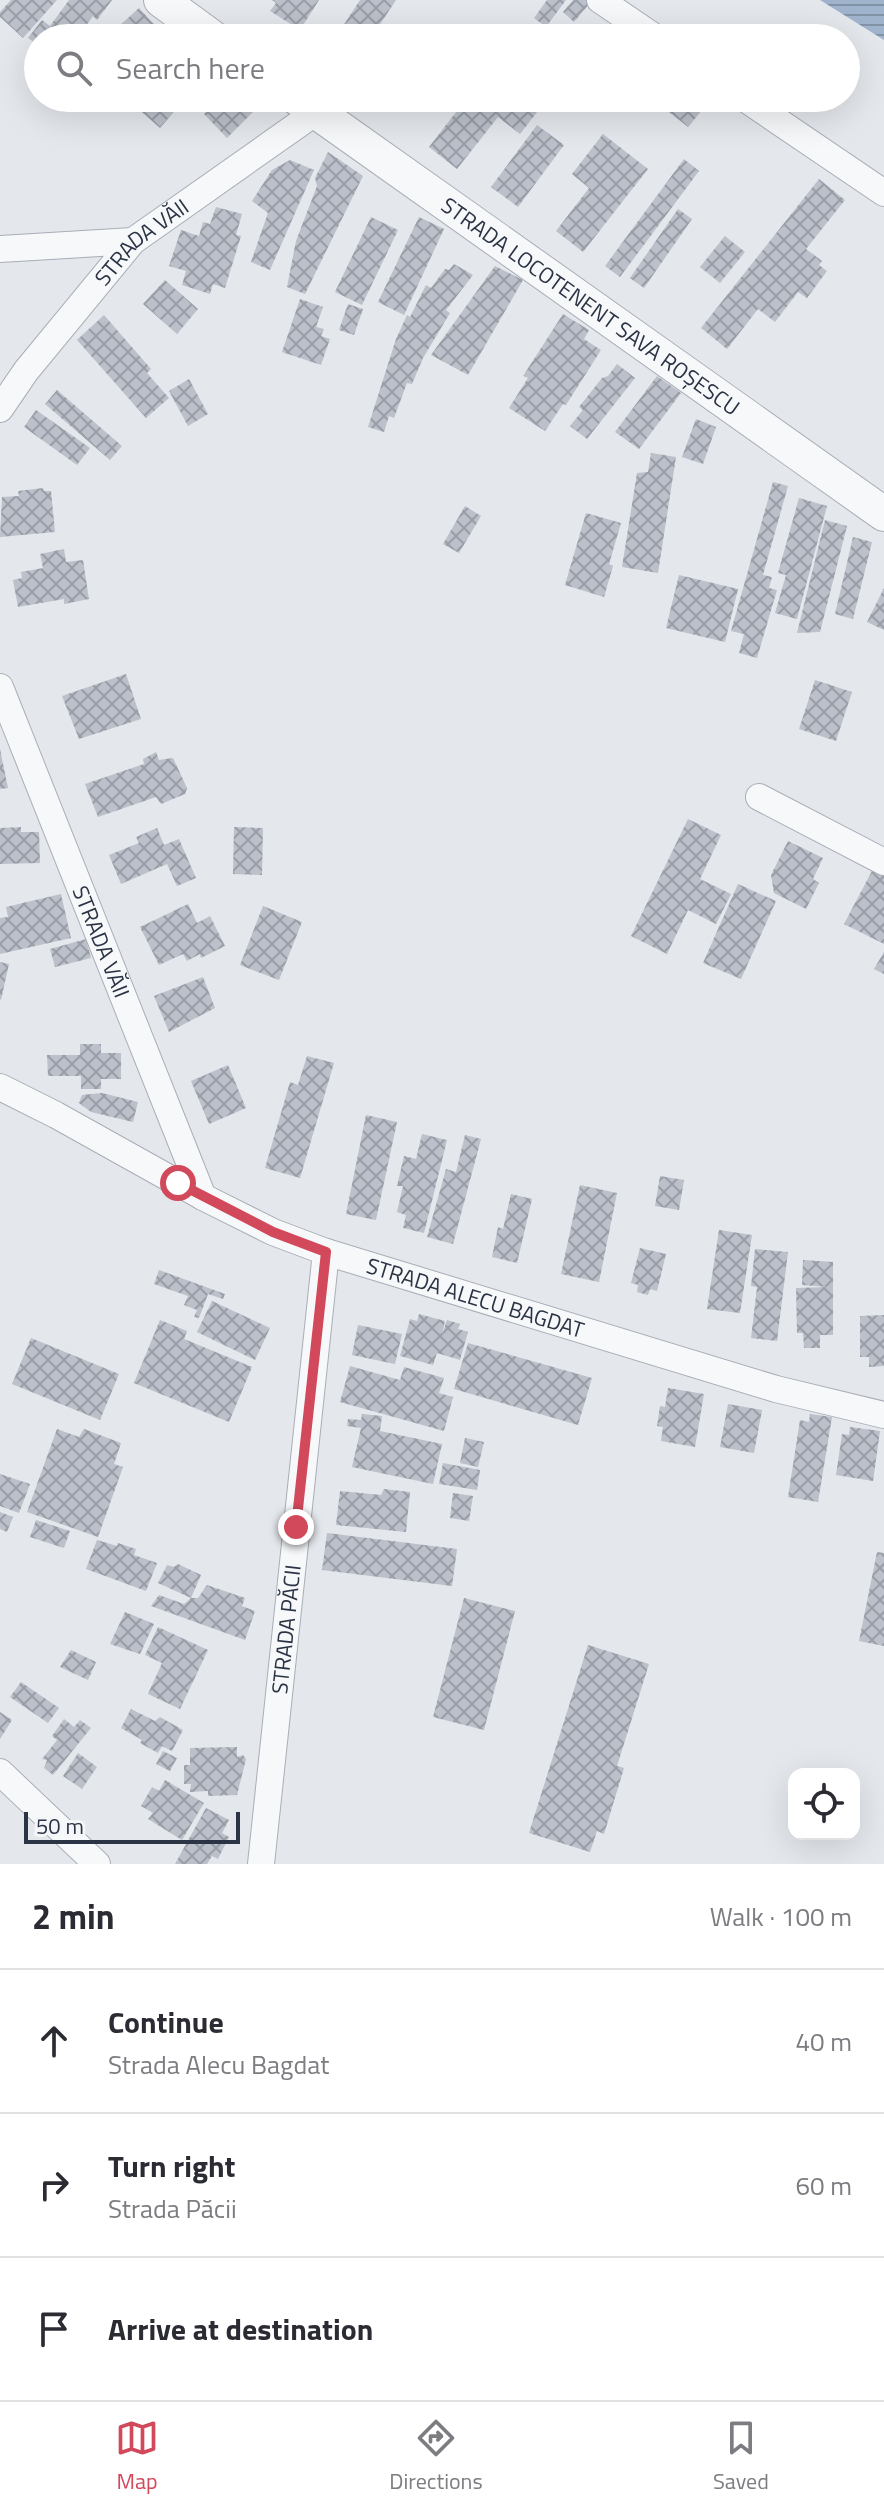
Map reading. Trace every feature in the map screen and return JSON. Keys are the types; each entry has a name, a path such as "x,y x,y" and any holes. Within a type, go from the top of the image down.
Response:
{"street":[{"path":"161,0 194,24"},
{"path":"600,0 635,24"},
{"name":"STRADA VĂII","path":"0,409 26,371 133,241 297,112"},
{"name":"STRADA LOCOTENENT SAVA ROȘESCU","path":"316,112 884,514"},
{"path":"765,112 884,193"},
{"path":"0,249 133,241"},
{"name":"STRADA VĂII","path":"0,687 203,1197"},
{"path":"759,797 884,862"},
{"name":"STRADA ALECU BAGDAT","path":"0,1087 203,1197 273,1232 326,1252 776,1389 884,1415"},
{"name":"STRADA PĂCII","path":"261,1864 326,1252"},
{"path":"0,1772 97,1864"}],"water":[{"path":"820,0 884,0 884,40"}],"building":[{"path":"11,0 57,0 36,24 24,24 23,38 0,17 0,12"},
{"path":"69,0 112,0 97,20 93,16 87,24 51,24"},
{"path":"272,0 319,0 304,24 291,24 270,11 276,3"},
{"path":"360,0 396,0 380,24 344,24"},
{"path":"547,0 566,0 548,24 542,24 534,18"},
{"path":"573,0 587,0 590,3 574,22 563,12"},
{"path":"139,8 154,24 121,24"},
{"path":"142,112 174,112 160,128"},
{"path":"206,112 253,112 227,138 204,114"},
{"path":"456,112 537,112 520,134 498,117 457,169 429,147"},
{"path":"669,112 700,112 688,127"},
{"path":"537,125 564,145 518,207 491,187"},
{"path":"603,134 648,169 583,252 556,231 589,188 572,174"},
{"path":"328,152 363,176 305,294 287,287 296,241 317,186 315,178"},
{"path":"684,159 699,171 620,277 605,266"},
{"path":"290,160 314,170 270,270 251,262 268,213 252,201 272,170"},
{"path":"819,179 845,200 806,249 822,261 819,265 827,271 807,298 798,292 775,322 758,309 727,349 701,328"},
{"path":"216,207 242,214 236,235 241,236 225,288 213,284 210,294 182,285 186,271 169,266 181,230 199,236 203,222 210,224"},
{"path":"678,209 692,219 644,288 630,278"},
{"path":"371,217 398,230 362,305 335,292"},
{"path":"419,217 444,229 404,315 378,302"},
{"path":"725,236 745,252 720,283 700,267"},
{"path":"454,264 473,275 446,310 450,313 423,358 412,384 407,383 394,418 389,416 384,432 368,427 396,339 407,315 410,317 426,285 431,288 445,269 449,270"},
{"path":"495,266 523,280 468,375 431,355"},
{"path":"165,280 198,309 177,334 143,304"},
{"path":"300,299 323,307 316,327 324,329 321,336 330,339 321,365 282,352"},
{"path":"348,304 363,309 354,335 339,330"},
{"path":"563,314 589,330 584,339 601,350 566,405 563,404 545,431 509,408 528,378 523,376"},
{"path":"104,315 151,369 147,373 169,398 146,418 77,340"},
{"path":"617,364 635,378 587,439 570,426 583,410 579,407"},
{"path":"657,376 681,393 639,449 615,432"},
{"path":"189,379 208,414 188,426 169,391"},
{"path":"57,390 122,446 110,460 45,404"},
{"path":"36,410 90,448 77,465 24,427"},
{"path":"696,419 716,427 703,464 682,457"},
{"path":"651,453 676,457 658,573 622,567 637,473 648,472"},
{"path":"773,482 788,486 763,575 772,577 769,588 777,590 757,658 739,653 744,634 731,631"},
{"path":"43,488 44,491 51,491 55,532 0,537 2,497 19,496 18,491"},
{"path":"799,498 827,506 797,619 775,613 786,575 778,573"},
{"path":"465,506 481,516 459,553 443,544"},
{"path":"586,513 621,523 609,564 613,566 604,597 565,585"},
{"path":"825,520 847,526 820,632 797,633"},
{"path":"853,537 872,542 853,619 835,614"},
{"path":"64,549 66,562 83,560 89,599 64,604 64,599 18,607 13,580 22,578 21,572 43,568 40,554"},
{"path":"679,575 738,589 725,642 666,628"},
{"path":"884,588 884,630 867,622"},
{"path":"126,674 141,719 79,739 62,696"},
{"path":"815,680 852,692 836,741 799,729"},
{"path":"0,749 8,788 0,789"},
{"path":"156,752 159,760 173,758 187,788 185,794 161,804 156,797 98,817 85,784 144,764 143,759"},
{"path":"688,819 721,835 700,879 731,894 716,924 688,910 667,954 631,936"},
{"path":"21,827 21,832 39,832 40,863 0,864 0,828"},
{"path":"234,827 263,828 262,875 233,874"},
{"path":"157,828 164,845 179,839 196,878 177,886 167,864 121,884 109,855 139,843 136,837"},
{"path":"788,841 823,858 813,879 819,883 806,909 774,893 771,875"},
{"path":"873,869 884,874 884,944 844,924"},
{"path":"738,884 776,901 741,979 703,963"},
{"path":"61,894 71,938 0,954 0,918 8,917 6,907"},
{"path":"188,904 197,923 210,916 225,946 201,958 200,954 187,961 183,954 159,965 140,927"},
{"path":"263,906 302,922 279,980 240,965"},
{"path":"86,939 91,958 55,967 50,949"},
{"path":"884,952 884,974 874,969"},
{"path":"0,962 9,964 1,1000 0,999"},
{"path":"203,977 215,1008 169,1032 154,996"},
{"path":"80,1044 101,1044 101,1053 121,1053 121,1079 101,1079 101,1089 81,1089 81,1076 48,1076 47,1055 80,1055"},
{"path":"307,1056 334,1063 300,1178 265,1168 290,1082 298,1085"},
{"path":"228,1065 246,1108 209,1124 191,1081"},
{"path":"102,1093 138,1102 133,1122 91,1112 79,1103 82,1095"},
{"path":"366,1115 397,1122 376,1220 346,1214"},
{"path":"422,1134 447,1140 424,1233 403,1228 406,1215 397,1212 403,1186 397,1186 404,1156 416,1159"},
{"path":"465,1135 481,1139 453,1244 427,1237 446,1169 456,1172"},
{"path":"660,1176 684,1180 679,1210 655,1206"},
{"path":"580,1185 617,1193 599,1282 561,1274"},
{"path":"511,1194 532,1199 517,1263 492,1257 498,1227 503,1229"},
{"path":"719,1230 752,1235 740,1313 707,1309"},
{"path":"640,1248 666,1254 657,1291 650,1289 648,1295 637,1292 638,1285 631,1283"},
{"path":"755,1249 788,1252 777,1341 751,1338 757,1287 751,1286"},
{"path":"803,1260 833,1262 833,1335 820,1335 820,1348 804,1348 803,1333 797,1333 796,1288 828,1287 802,1285"},
{"path":"159,1270 225,1294 223,1299 208,1294 199,1318 194,1317 197,1310 184,1305 188,1296 154,1284"},
{"path":"212,1301 270,1328 255,1360 197,1332"},
{"path":"419,1314 445,1321 442,1335 447,1320 460,1324 458,1329 468,1332 460,1360 437,1353 433,1365 400,1356 410,1319 417,1321"},
{"path":"884,1315 884,1366 869,1367 869,1357 860,1357 860,1316"},
{"path":"160,1320 187,1331 184,1339 252,1367 229,1422 134,1383"},
{"path":"358,1325 402,1334 395,1364 352,1355"},
{"path":"31,1338 119,1374 100,1420 12,1384"},
{"path":"468,1343 592,1378 578,1425 454,1389"},
{"path":"350,1366 400,1380 404,1367 444,1378 439,1393 453,1397 444,1431 340,1402"},
{"path":"668,1388 704,1394 695,1447 661,1441 663,1427 657,1426 660,1406 665,1407"},
{"path":"728,1404 762,1410 754,1453 720,1447"},
{"path":"362,1414 382,1416 380,1431 442,1444 433,1484 352,1467 361,1428 347,1426 348,1419 361,1420"},
{"path":"810,1414 832,1417 818,1502 788,1497 800,1420 809,1422"},
{"path":"850,1427 880,1431 873,1481 836,1475 842,1434 849,1435"},
{"path":"57,1429 79,1437 84,1429 121,1443 114,1464 123,1467 98,1537 27,1512"},
{"path":"465,1438 484,1442 478,1467 460,1463"},
{"path":"443,1463 480,1470 477,1490 439,1484"},
{"path":"0,1474 30,1484 19,1513 0,1506"},
{"path":"384,1489 410,1492 406,1532 336,1525 340,1491 381,1495"},
{"path":"453,1493 473,1496 469,1521 450,1518"},
{"path":"0,1512 13,1517 7,1532 0,1529"},
{"path":"36,1520 70,1531 64,1548 30,1537"},
{"path":"327,1533 457,1549 452,1586 322,1570"},
{"path":"97,1540 136,1549 134,1555 157,1563 146,1591 86,1569"},
{"path":"877,1552 884,1553 884,1646 859,1641"},
{"path":"178,1564 201,1575 191,1598 158,1583 167,1565 174,1567"},
{"path":"207,1585 245,1598 242,1606 255,1611 245,1640 151,1606 159,1595 184,1604 191,1598 198,1598"},
{"path":"464,1598 515,1611 484,1730 433,1717"},
{"path":"125,1612 154,1624 140,1654 110,1644"},
{"path":"158,1627 208,1650 180,1709 148,1694 162,1663 145,1655"},
{"path":"588,1645 649,1664 617,1766 624,1768 604,1834 597,1831 590,1852 529,1833"},
{"path":"71,1650 96,1662 88,1680 60,1667"},
{"path":"21,1682 59,1708 48,1723 10,1697"},
{"path":"131,1709 155,1721 160,1717 183,1730 172,1751 162,1746 158,1753 121,1728"},
{"path":"0,1712 12,1720 0,1739"},
{"path":"64,1719 74,1727 80,1720 91,1728 53,1775 44,1768 47,1760 42,1759 57,1740 52,1736"},
{"path":"237,1747 237,1757 243,1755 246,1759 237,1795 208,1796 208,1791 190,1792 191,1784 184,1784 184,1765 190,1765 190,1748"},
{"path":"163,1751 177,1758 170,1771 156,1764"},
{"path":"78,1753 97,1767 82,1789 63,1776"},
{"path":"165,1780 204,1803 182,1840 148,1819 153,1813 141,1806 152,1787 159,1791"},
{"path":"206,1808 229,1820 222,1833 229,1837 218,1859 212,1856 207,1864 175,1864"}],"route":[{"path":"178,1183 273,1232 326,1252 296,1527"}]}
